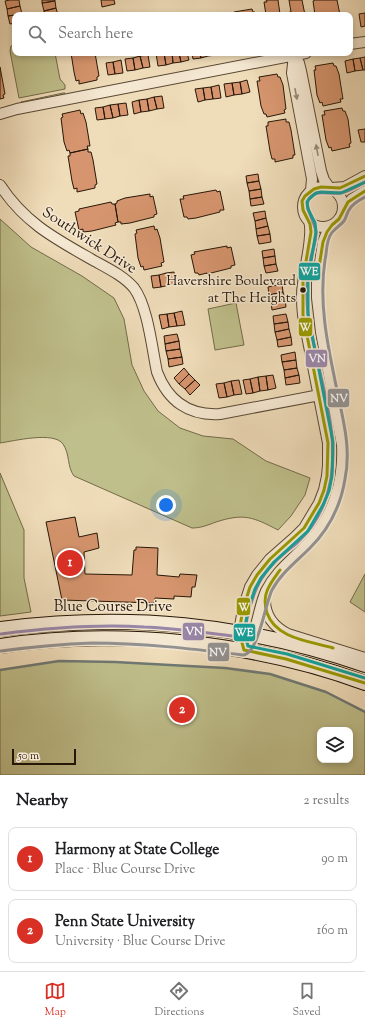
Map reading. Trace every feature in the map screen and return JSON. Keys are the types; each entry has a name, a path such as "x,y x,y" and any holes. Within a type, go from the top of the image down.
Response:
{"main road":[{"name":"Blue Course Drive","path":"0,629 61,623 133,621 188,625 253,635 316,650 365,665"},
{"path":"0,646 53,640 85,639 194,643 244,650 286,659 365,684"}],"street":[{"path":"353,44 365,42"},
{"path":"0,114 17,109 289,56"},
{"path":"294,56 302,71 321,171 324,180 330,188 340,195 343,210"},
{"path":"294,56 292,73 312,179 311,190"},
{"path":"365,176 345,187 316,187 306,194 302,205 311,229 304,273 302,300 303,315 329,454 327,476 319,503 304,528 295,538 270,559 257,575 246,598 239,632 240,642 244,650 253,635 266,592 282,568 316,534 328,514 338,490 342,468 342,450 333,393 320,332 317,282 326,232 339,219 343,210 352,199 365,192"},
{"name":"Southwick Drive","path":"0,185 22,214 42,230 112,271 133,288 143,308 157,372 161,383 168,393 182,406 198,413 210,415 333,393"},
{"path":"309,221 317,226 332,225"},
{"path":"266,592 265,602 267,612 271,621 278,630 365,658"}],"green space":[{"path":"11,46 12,56 56,56 60,79 65,85 65,89 19,98 10,51"},
{"path":"65,93 61,97 25,103 21,102"},
{"path":"0,219 31,247 82,276 114,298 124,319 132,365 144,391 158,411 180,428 203,436 233,439 266,461 310,478 305,495 291,516 278,530 255,519 241,517 226,519 201,527 192,528 74,476 70,469 67,452 63,444 58,440 43,437 0,443"},
{"path":"236,303 244,345 215,350 208,309"},
{"path":"0,473 24,530 24,578 31,612 0,616"},
{"path":"365,574 365,612 350,602"},
{"path":"59,661 115,662 225,668 270,674 326,692 365,712 365,775 0,775 0,670"}],"building":[{"path":"19,0 20,6 7,9 5,1"},
{"path":"42,0 55,0 55,1 42,3"},
{"path":"101,0 114,0 115,4 102,7"},
{"path":"266,0 278,0 280,12 266,12 264,2 267,2"},
{"path":"289,0 302,0 304,12 291,12"},
{"path":"337,0 339,12 315,12 313,1"},
{"path":"55,1 56,8 44,11 42,3"},
{"path":"20,6 22,12 12,12 12,15 8,16 7,9"},
{"path":"56,8 57,12 44,12"},
{"path":"252,9 253,12 234,12"},
{"path":"365,13 365,26 361,27 359,14"},
{"path":"12,15 12,24 10,24 8,16"},
{"path":"71,56 96,56 99,76 97,77 97,80 79,84 79,80 76,81"},
{"path":"140,56 148,56 150,67 143,68"},
{"path":"140,56 143,68 135,70 133,58"},
{"path":"156,56 164,56 166,65 158,66"},
{"path":"164,56 172,56 173,63 166,65"},
{"path":"172,56 180,56 181,62 173,63"},
{"path":"180,56 188,56 189,60 181,62"},
{"path":"192,56 201,56 201,58 193,59"},
{"path":"365,57 365,70 363,70 360,58"},
{"path":"133,58 135,70 127,71 125,59"},
{"path":"360,58 363,70 355,71 353,59"},
{"path":"353,59 355,71 347,73 345,61"},
{"path":"121,60 123,73 115,74 113,62"},
{"path":"113,62 115,74 108,75 106,63"},
{"path":"333,63 339,74 343,99 340,99 341,102 323,106 317,95 314,70 316,70 315,66"},
{"path":"0,67 5,94 3,95 4,98 0,99"},
{"path":"277,74 283,85 286,109 284,110 285,113 267,117 261,106 257,81 260,81 259,77"},
{"path":"247,80 250,92 242,94 240,82"},
{"path":"240,82 242,94 234,95 232,83"},
{"path":"232,83 234,95 226,97 224,84"},
{"path":"219,85 221,98 213,99 211,87"},
{"path":"211,87 213,99 205,100 203,88"},
{"path":"203,88 205,100 198,102 195,89"},
{"path":"162,96 164,108 157,109 154,97"},
{"path":"154,97 157,109 149,111 147,99"},
{"path":"147,99 149,111 141,112 139,100"},
{"path":"139,100 141,112 134,114 132,102"},
{"path":"126,103 128,115 120,116 118,104"},
{"path":"118,104 120,116 113,118 110,105"},
{"path":"110,105 113,118 105,119 103,107"},
{"path":"103,107 105,119 97,120 95,108"},
{"path":"342,108 348,119 351,143 349,144 350,147 332,151 326,140 322,115 325,115 324,111"},
{"path":"80,110 81,114 83,113 86,122 90,146 87,146 88,149 70,153 69,150 67,151 64,142 61,118 63,117 62,114"},
{"path":"286,119 286,122 289,122 291,130 295,155 293,155 293,158 275,162 275,159 272,159 270,151 266,126 268,126 268,122"},
{"path":"365,129 365,142 361,142 358,130"},
{"path":"88,149 88,152 91,152 97,184 95,185 95,188 77,192 77,188 74,189 72,181 68,156 70,156 70,153"},
{"path":"258,174 259,181 247,183 246,176"},
{"path":"259,181 261,189 249,191 247,183"},
{"path":"261,189 262,197 250,199 249,191"},
{"path":"216,190 217,192 220,191 224,210 196,218 188,219 187,217 184,217 180,199 184,199 183,196"},
{"path":"150,194 150,197 153,196 157,214 154,215 154,217 130,223 121,224 121,222 118,222 115,204 117,201 125,198"},
{"path":"262,197 264,204 251,206 250,199"},
{"path":"111,202 112,204 115,204 118,222 115,223 116,225 92,231 83,232 83,229 79,230 75,212 79,211 79,209"},
{"path":"265,211 266,218 255,221 253,213"},
{"path":"266,218 268,226 256,229 255,221"},
{"path":"154,226 155,230 157,229 160,238 164,262 161,263 162,266 144,270 143,266 141,267 138,258 135,234 137,233 136,230"},
{"path":"268,226 270,234 257,236 256,229"},
{"path":"270,234 271,242 259,244 257,236"},
{"path":"227,246 227,248 231,247 235,265 231,266 231,268 207,274 199,275 198,273 195,273 191,255 195,254 194,252"},
{"path":"274,249 275,256 263,258 262,251"},
{"path":"275,256 276,264 264,266 263,258"},
{"path":"276,264 278,271 266,273 264,266"},
{"path":"174,272 176,284 169,285 166,273"},
{"path":"166,273 169,285 161,287 159,275"},
{"path":"159,275 161,287 153,288 151,276"},
{"path":"282,284 283,292 269,295 268,287"},
{"path":"283,292 285,299 271,302 269,295"},
{"path":"285,299 286,307 272,310 271,302"},
{"path":"182,311 185,325 177,326 174,313"},
{"path":"174,313 177,326 169,327 167,314"},
{"path":"167,314 169,327 162,329 159,315"},
{"path":"286,314 288,322 274,324 273,316"},
{"path":"288,322 289,329 275,332 274,324"},
{"path":"289,329 291,337 277,340 275,332"},
{"path":"177,334 179,341 165,344 164,336"},
{"path":"291,337 292,345 278,347 277,340"},
{"path":"179,341 180,349 166,351 165,344"},
{"path":"180,349 182,357 168,359 166,351"},
{"path":"295,352 296,360 282,362 281,355"},
{"path":"182,357 183,364 169,367 168,359"},
{"path":"296,360 297,368 284,370 282,362"},
{"path":"184,368 189,374 179,384 174,378"},
{"path":"297,368 299,375 285,378 284,370"},
{"path":"189,374 195,380 185,389 179,384"},
{"path":"273,375 276,388 268,390 266,376"},
{"path":"299,375 300,383 286,385 285,378"},
{"path":"266,376 268,390 260,391 258,377"},
{"path":"258,377 260,391 253,393 250,379"},
{"path":"250,379 253,393 246,394 243,380"},
{"path":"195,380 200,385 190,395 185,389"},
{"path":"239,380 242,394 234,395 231,381"},
{"path":"231,381 234,395 227,397 224,383"},
{"path":"224,383 227,397 219,398 216,384"},
{"path":"75,517 79,537 97,533 99,548 84,552 85,574 132,575 134,550 136,550 136,547 158,548 157,575 179,577 180,574 197,575 195,587 192,587 191,597 174,596 174,599 155,598 155,603 62,600 46,522"}],"waterway":[{"path":"0,670 59,661 115,662 225,668 270,674 326,692 365,712"}],"transit line":[{"name":"W","path":"365,176 340,188 321,187 314,189 305,196 302,201 303,210 310,224 311,232 303,279 303,315 328,443 327,476 319,503 304,528 270,559 257,575 250,587 243,609 239,632 244,650 286,659 365,683"},
{"name":"VN","path":"1,634 54,628 126,626 168,628 239,637 243,635 252,600 260,582 274,563 298,542 315,521 327,496 331,478 333,459 330,418 311,333 307,307 307,286 316,233 308,202 309,199 316,194 343,192 365,182"},
{"name":"WE","path":"365,182 341,193 316,193 307,202 308,209 315,223 316,232 308,279 308,314 333,442 332,476 329,491 323,505 308,531 274,562 261,578 255,589 248,610 244,632 248,646 287,654 365,678"},
{"name":"W","path":"319,267 323,242 327,232 339,219 348,202 365,191"},
{"name":"NV","path":"1,651 69,644 111,643 149,645 244,655 249,652 258,636 272,590 285,573 317,541 333,516 341,498 347,468 347,447 326,328 323,277 329,237 344,221 352,206 365,197"},
{"name":"W","path":"280,570 265,596 266,610 271,622 286,634 295,638 333,648"}],"place":[{"name":"Havershire Boulevard at The Heights","path":"303,290"},
{"name":"Harmony at State College","path":"70,563"},
{"name":"Penn State University","path":"182,710"}]}
